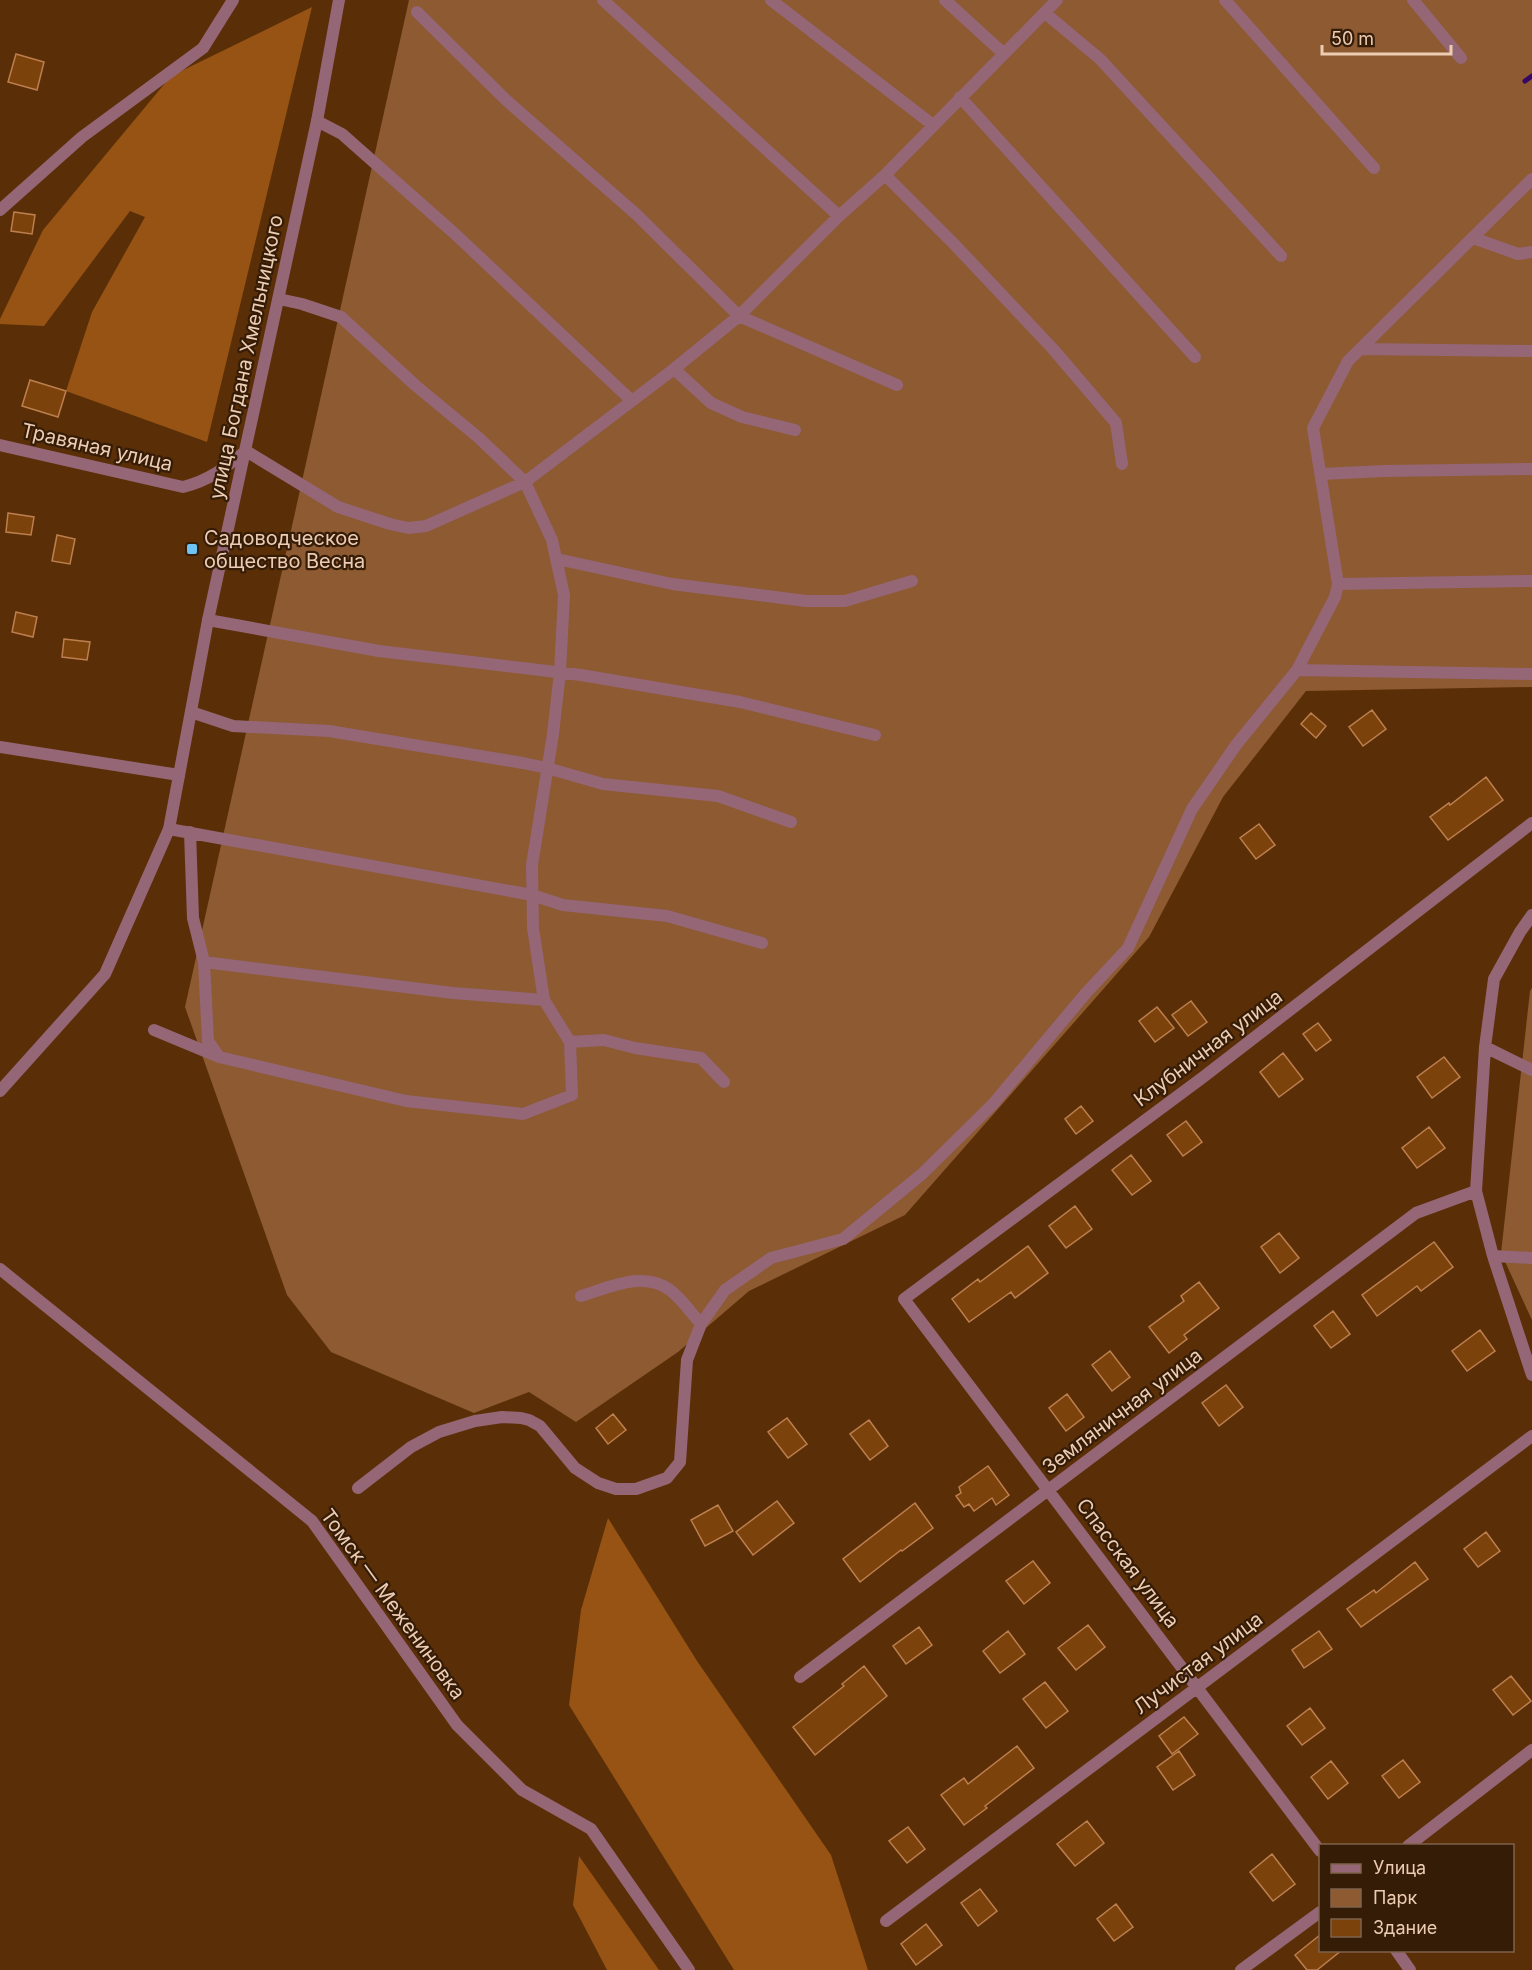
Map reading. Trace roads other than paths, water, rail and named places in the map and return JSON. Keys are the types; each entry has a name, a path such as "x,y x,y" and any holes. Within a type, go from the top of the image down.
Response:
{"street":[{"path":"0,210 82,137 204,48 233,0"},
{"name":"улица Богдана Хмельницкого","path":"169,829 208,620 317,121 339,0"},
{"path":"603,0 839,216"},
{"path":"771,0 933,124"},
{"path":"945,0 1004,54"},
{"path":"246,451 338,507 408,528 426,526 525,482 674,369 739,316 839,216 885,175 1057,0"},
{"path":"1225,0 1374,168"},
{"path":"1413,0 1461,58"},
{"path":"417,12 506,100 637,215 739,316 897,385"},
{"path":"1045,13 1100,59 1281,256"},
{"path":"960,97 1195,357"},
{"path":"317,121 342,134 446,225 632,401"},
{"path":"885,175 1053,349 1116,423 1122,464"},
{"path":"358,1488 411,1447 439,1432 475,1420 502,1417 521,1418 540,1426 575,1468 598,1483 616,1489 636,1489 666,1478 680,1462 687,1360 701,1324 725,1290 771,1258 843,1239 921,1174 993,1104 1086,993 1128,948 1192,809 1236,745 1297,670 1335,597 1338,584 1313,428 1348,361 1532,178"},
{"path":"1473,238 1518,254 1532,252"},
{"path":"154,1030 219,1057 406,1101 523,1114 572,1095 570,1042 544,1000 533,928 532,865 560,672 564,595 552,540 525,482 479,438 415,385 342,317 279,299"},
{"path":"1361,349 1532,351"},
{"path":"674,369 711,404 742,417 795,430"},
{"name":"Травяная улица","path":"0,445 183,487 199,483 216,474 246,451"},
{"path":"1321,474 1532,469"},
{"path":"557,559 672,584 806,601 845,601 912,581"},
{"path":"1338,584 1532,581"},
{"path":"208,620 379,651 560,672 740,702 875,735"},
{"path":"1297,670 1532,674"},
{"path":"191,712 232,726 329,731 547,768 603,784 718,796 791,822"},
{"path":"0,747 179,776"},
{"name":"Клубничная улица","path":"904,1299 1202,1078 1532,823"},
{"path":"0,1091 105,974 169,829 532,895 562,905 667,916 762,944"},
{"path":"190,832 193,918 204,962 208,1041 219,1057"},
{"path":"1532,915 1494,979 1485,1047 1476,1191 1493,1256 1532,1375"},
{"path":"204,962 453,993 544,1000"},
{"path":"570,1042 604,1040 635,1048 701,1058 724,1082"},
{"path":"1485,1047 1532,1070"},
{"name":"Земляничная улица","path":"800,1677 1416,1213 1476,1191"},
{"path":"1493,1256 1532,1258"},
{"name":"Томск — Межениновка","path":"0,1269 312,1521 457,1725 522,1790 591,1829 689,1970"},
{"path":"581,1296 628,1282 648,1280 669,1288 701,1324"},
{"name":"Спасская улица","path":"904,1299 1319,1850"},
{"name":"Лучистая улица","path":"886,1921 1532,1436"},
{"path":"1409,1844 1532,1750"},
{"path":"1241,1970 1319,1913"},
{"path":"1397,1952 1410,1970"}],"waterway":[{"path":"1525,81 1532,76"}],"place":[{"name":"Садоводческое общество Весна","path":"192,549"}]}
